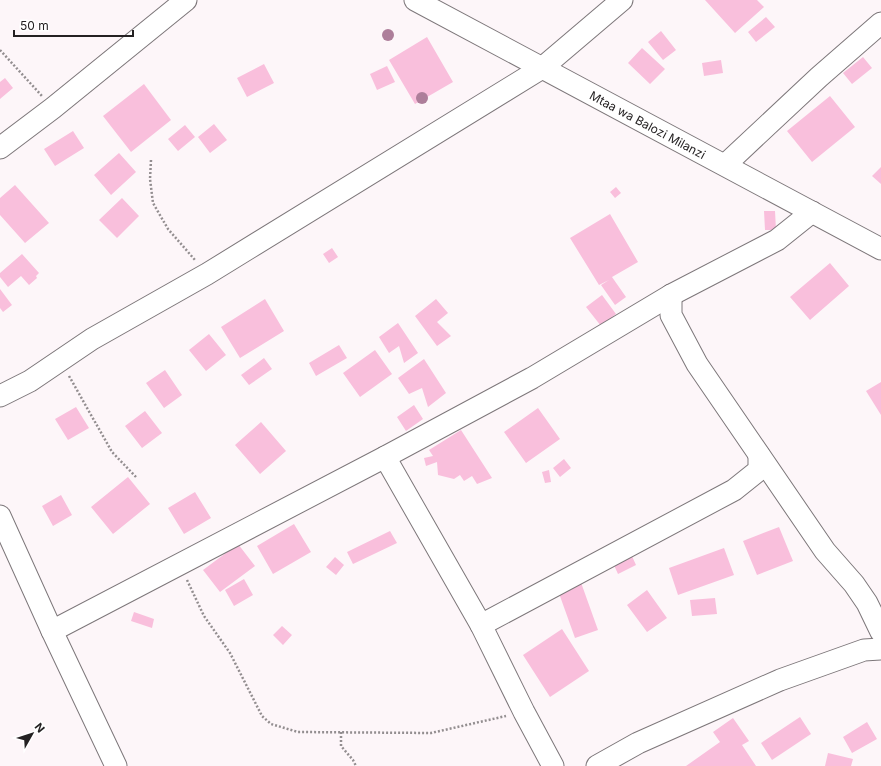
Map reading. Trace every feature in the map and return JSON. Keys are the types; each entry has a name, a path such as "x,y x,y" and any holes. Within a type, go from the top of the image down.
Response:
{"street":[{"path":"0,148 53,108 186,0"},
{"name":"Mtaa wa Balozi Milanzi","path":"415,0 881,249"},
{"path":"0,396 30,381 92,339 207,274 542,68 622,0"},
{"path":"725,165 819,77 881,24"},
{"path":"52,631 385,457 532,378 671,294 777,240 812,212"},
{"path":"671,294 671,315 697,364 824,551 854,584 867,603 881,632"},
{"path":"481,625 734,490 759,470 760,455"},
{"path":"385,457 481,625 524,712 553,766"},
{"path":"0,516 52,631 116,766"},
{"path":"597,766 638,743 780,680 864,650 881,649"}],"path":[{"path":"0,50 53,108"},
{"path":"151,160 150,179 153,203 168,229 207,274"},
{"path":"59,360 112,452 136,477"},
{"path":"179,565 204,616 230,652 262,716 271,724 298,732 431,734 524,712"},
{"path":"341,732 341,746 356,766"}],"building":[{"path":"705,0 757,0 764,7 735,33"},
{"path":"766,17 775,27 756,42 748,32"},
{"path":"661,31 676,50 663,60 648,42"},
{"path":"427,37 453,82 415,104 389,60"},
{"path":"642,48 665,69 650,84 628,63"},
{"path":"863,57 872,68 852,84 843,73"},
{"path":"721,60 723,73 704,76 702,63"},
{"path":"264,64 274,83 247,97 237,78"},
{"path":"387,66 395,82 377,90 370,74"},
{"path":"5,78 13,88 0,99 0,82"},
{"path":"144,84 171,120 131,152 103,116"},
{"path":"830,96 855,127 812,162 787,131"},
{"path":"214,124 227,140 210,153 198,137"},
{"path":"185,125 195,137 178,151 168,139"},
{"path":"73,131 84,148 55,166 44,149"},
{"path":"119,153 136,172 111,195 94,175"},
{"path":"881,167 881,184 872,176"},
{"path":"15,185 49,223 25,243 0,215 0,198"},
{"path":"616,187 621,193 615,198 610,192"},
{"path":"122,198 139,216 117,238 99,220"},
{"path":"764,211 775,211 776,230 765,230"},
{"path":"610,214 638,262 612,277 626,297 615,305 601,285 609,280 599,285 570,238"},
{"path":"332,248 338,257 329,263 323,254"},
{"path":"22,254 39,273 36,276 37,278 29,285 21,276 8,287 0,277 0,273"},
{"path":"830,263 849,286 810,320 790,297"},
{"path":"0,289 12,305 3,312 0,308"},
{"path":"602,295 616,314 601,326 586,307"},
{"path":"265,299 284,331 240,358 221,327"},
{"path":"436,299 448,313 437,322 451,336 437,346 415,316"},
{"path":"398,323 418,353 404,363 399,346 389,353 379,337"},
{"path":"209,334 226,355 206,371 189,350"},
{"path":"339,345 347,358 316,376 309,363"},
{"path":"375,350 392,374 360,397 343,373"},
{"path":"264,358 272,369 249,385 241,375"},
{"path":"424,359 446,393 428,407 422,388 409,394 398,378"},
{"path":"165,370 182,395 164,408 146,383"},
{"path":"881,382 881,415 866,391"},
{"path":"414,405 423,419 406,431 397,417"},
{"path":"76,407 89,428 68,440 55,419"},
{"path":"538,408 560,439 526,463 504,432"},
{"path":"145,411 162,433 142,448 125,426"},
{"path":"261,422 286,451 260,474 235,445"},
{"path":"461,430 492,478 477,484 472,476 464,481 460,475 454,479 438,475 437,462 426,466 424,458 433,456 429,450"},
{"path":"564,459 571,468 560,477 553,468"},
{"path":"549,470 551,482 545,483 542,472"},
{"path":"128,477 150,504 113,534 91,507"},
{"path":"195,492 211,518 184,534 168,508"},
{"path":"61,495 72,515 53,526 42,506"},
{"path":"294,524 311,552 273,574 257,546"},
{"path":"779,527 793,561 757,575 743,541"},
{"path":"390,531 397,543 353,564 347,552"},
{"path":"238,544 255,566 220,592 203,570"},
{"path":"724,548 734,575 678,595 669,568"},
{"path":"631,554 636,565 618,574 613,563"},
{"path":"335,557 344,565 336,575 326,567"},
{"path":"579,577 598,630 575,638 556,585"},
{"path":"244,579 253,595 234,606 225,590"},
{"path":"647,590 667,618 647,632 627,605"},
{"path":"715,598 717,614 692,616 690,600"},
{"path":"134,612 154,619 152,628 131,621"},
{"path":"282,626 292,635 283,645 273,635"},
{"path":"562,629 589,671 550,697 523,655"},
{"path":"800,717 811,734 772,760 761,743"},
{"path":"733,718 749,741 742,745 756,766 686,766 720,742 713,732"},
{"path":"867,722 877,739 852,753 843,737"},
{"path":"828,753 853,759 851,766 825,766"}]}
